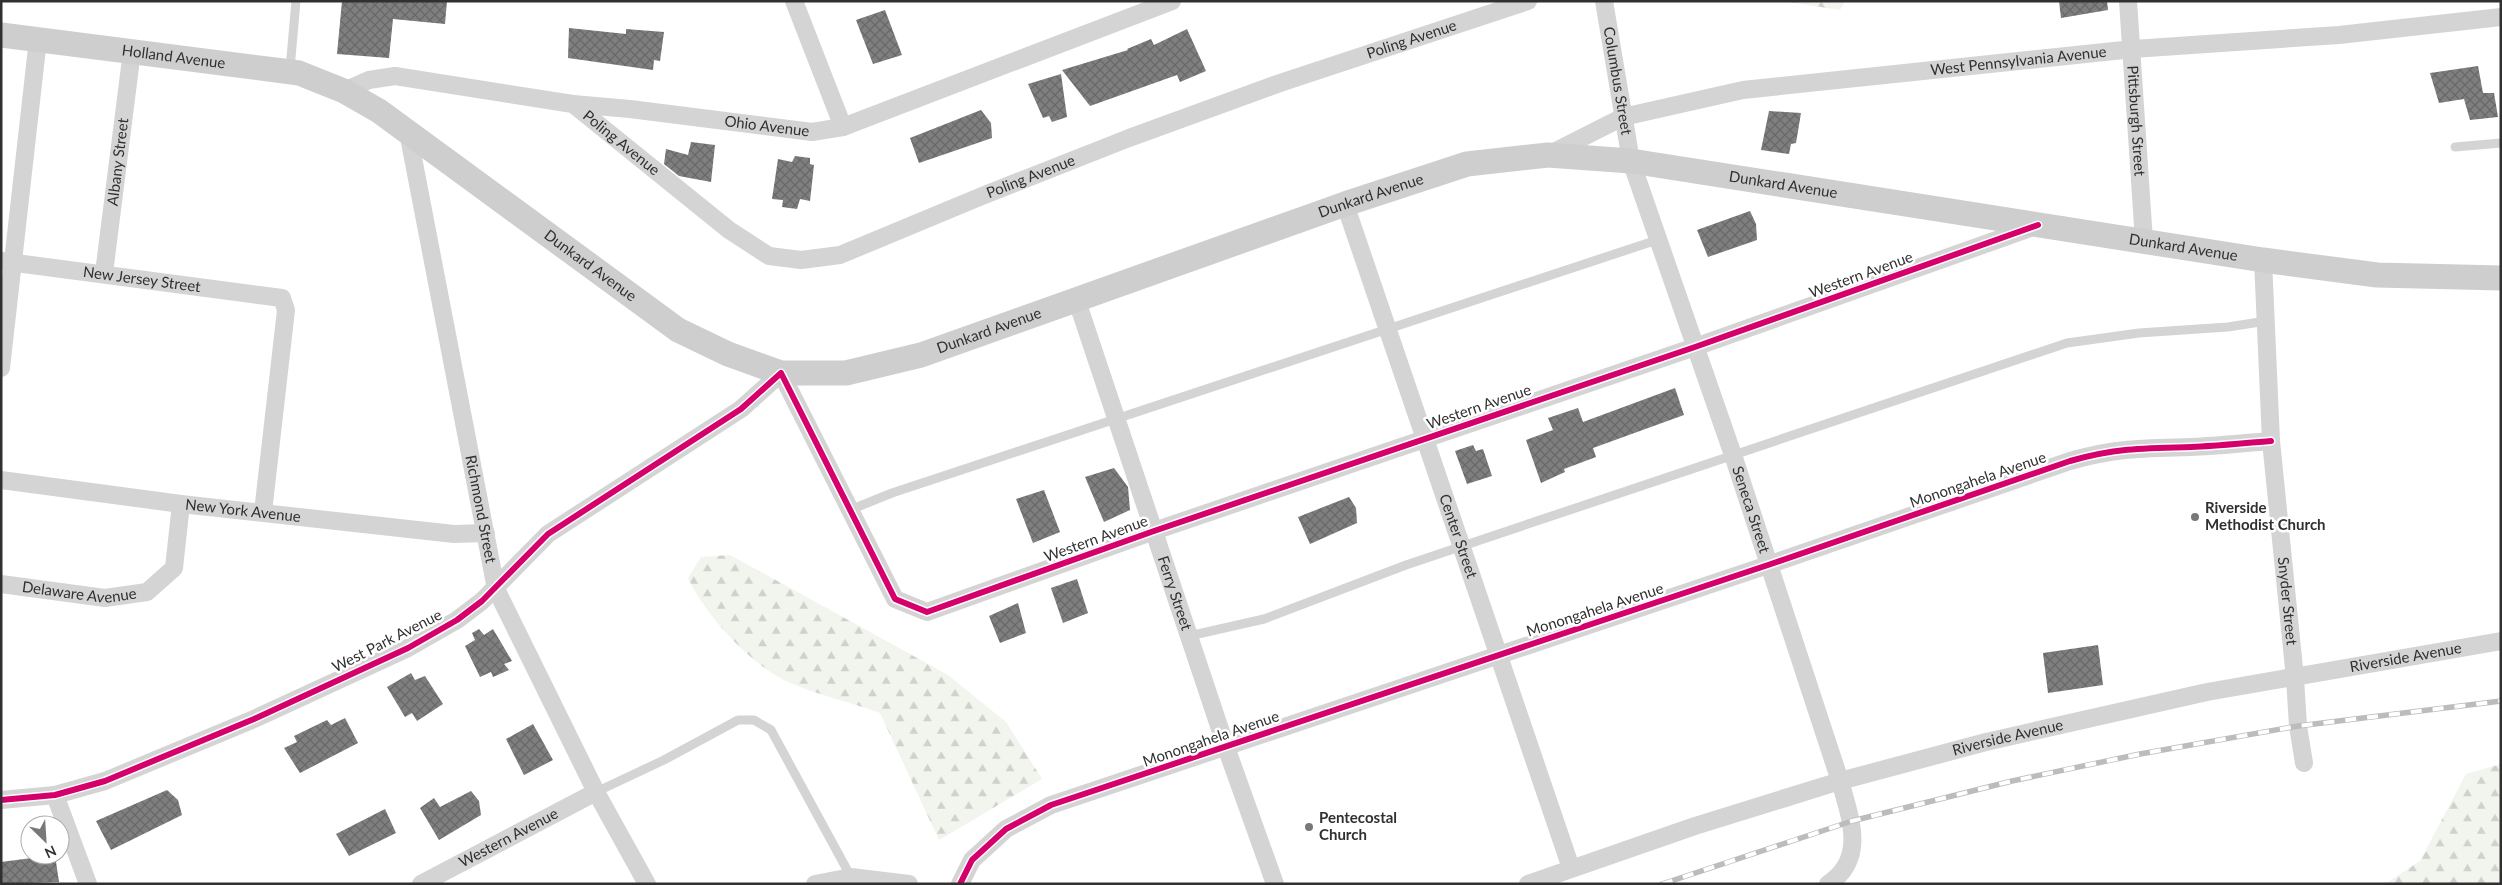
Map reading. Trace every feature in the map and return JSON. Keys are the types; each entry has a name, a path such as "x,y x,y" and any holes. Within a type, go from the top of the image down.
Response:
{"main road":[{"name":"Holland Avenue","path":"1,35 132,50 299,73 344,90"},
{"name":"Dunkard Avenue","path":"344,90 379,111 678,330 728,354 781,373 846,373 921,355 1345,204 1467,164 1548,155 1631,161 2263,260 2377,276 2501,278"}],"street":[{"name":"Ohio Avenue","path":"344,90 370,80 395,76 573,104 630,109 812,132 843,127 1172,1"},
{"name":"Poling Avenue","path":"573,104 729,230 769,256 801,260 840,255 982,196 1130,138 1280,83 1528,1"},
{"name":"Columbus Street","path":"1604,1 1631,161"},
{"name":"Pittsburgh Street","path":"2128,1 2144,241"},
{"path":"799,3 843,127"},
{"name":"West Pennsylvania Avenue","path":"1548,155 1624,116 1743,90 2132,49 2339,35 2501,17"},
{"path":"1,368 7,262 22,196 38,39"},
{"name":"Albany Street","path":"104,273 132,50"},
{"name":"Richmond Street","path":"408,132 496,589 596,792 647,884"},
{"name":"Seneca Street","path":"1631,161 1733,455 1852,821 1854,840 1851,858 1837,878 1828,884"},
{"name":"Center Street","path":"1345,204 1423,439 1500,655 1571,868"},
{"name":"Western Avenue","path":"850,510 895,599 927,612 1154,531 1695,347 2038,225"},
{"name":"Snyder Street","path":"2263,260 2271,441 2295,678 2298,726 2304,763"},
{"name":"New Jersey Street","path":"7,262 104,273 282,298 286,310 263,512"},
{"name":"Ferry Street","path":"1077,301 1226,747 1275,884"},
{"path":"781,373 850,510"},
{"name":"West Park Avenue","path":"1,800 55,795 105,781 254,719 408,648 458,620 496,589 548,534 741,409 781,373"},
{"name":"Monongahela Avenue","path":"960,884 972,860 1006,829 1051,805 2105,451 2139,447 2192,447 2271,441"},
{"name":"New York Avenue","path":"1,480 181,504 454,534 486,533"},
{"name":"Delaware Avenue","path":"1,584 105,598 148,592 174,568 181,504"},
{"name":"Riverside Avenue","path":"1528,884 1695,826 1840,781 1986,742 2207,692 2295,678 2414,655 2501,642"},
{"name":"Western Avenue","path":"421,884 596,792"},
{"path":"55,795 88,884"},
{"path":"815,884 851,877 908,884"}],"lane":[{"path":"290,72 296,1"},
{"path":"2455,147 2501,143"},
{"path":"850,510 892,493 1387,331 1657,240"},
{"path":"1189,636 1264,618 1406,565 1462,548 2067,343 2139,333 2228,327 2266,321"},
{"path":"596,792 664,760 738,720 754,720 771,730 851,877"}],"green space":[{"path":"1781,1 1845,1 1840,10"},
{"path":"730,555 948,675 1006,722 1042,779 939,840 880,713 810,691 774,674 759,664 730,638 706,608 688,578 701,557"},
{"path":"2501,764 2501,884 2385,884 2420,861 2466,774"}],"building":[{"path":"342,1 447,1 445,24 393,19 389,58 337,54"},
{"path":"2059,1 2107,1 2108,10 2061,18"},
{"path":"885,10 902,55 873,64 856,20"},
{"path":"569,28 626,34 626,29 664,32 660,61 654,60 653,70 568,58"},
{"path":"1187,29 1206,71 1180,82 1177,75 1090,106 1062,70 1128,50 1151,39 1154,45"},
{"path":"2478,66 2483,93 2494,93 2498,117 2470,120 2464,99 2439,103 2430,73"},
{"path":"1061,74 1067,117 1052,122 1049,116 1043,118 1028,84"},
{"path":"981,110 991,123 992,138 919,163 910,138"},
{"path":"1769,111 1801,113 1796,143 1791,144 1789,154 1761,150"},
{"path":"691,142 715,145 711,182 679,176 664,164 666,149 688,155"},
{"path":"795,156 810,158 810,164 814,165 810,201 800,199 797,209 782,207 783,200 772,199 778,159 792,162"},
{"path":"1750,211 1756,224 1757,240 1708,257 1697,230"},
{"path":"1675,388 1684,415 1593,448 1596,457 1564,469 1565,472 1541,483 1526,440 1553,430 1548,418 1578,408 1583,422"},
{"path":"1473,445 1476,451 1483,449 1492,476 1467,484 1455,451"},
{"path":"1114,468 1128,487 1130,510 1104,522 1085,477"},
{"path":"1044,490 1060,532 1033,543 1016,499"},
{"path":"1349,497 1356,508 1357,523 1310,544 1298,517"},
{"path":"1077,579 1088,613 1063,623 1051,588"},
{"path":"1018,603 1026,633 1000,643 989,616"},
{"path":"479,629 484,635 493,629 512,661 504,664 509,670 493,677 491,672 480,677 465,646 475,640 472,633"},
{"path":"2098,645 2103,685 2048,693 2043,653"},
{"path":"411,673 415,680 425,676 443,704 417,721 412,713 405,717 387,687"},
{"path":"345,718 358,743 300,773 284,748 297,742 294,736 327,720 331,725"},
{"path":"533,724 553,760 524,775 506,739"},
{"path":"167,790 178,800 182,815 111,850 96,821"},
{"path":"471,791 479,801 481,815 439,840 420,808 434,798 440,807"},
{"path":"385,809 396,833 349,856 336,834"},
{"path":"20,860 20,865 56,865 59,882 1,884 1,862"}],"railway":[{"path":"1662,884 1852,821 2012,781 2140,754 2298,726 2501,701"}],"cycle path":[{"path":"1,800 55,795 105,781 254,719 408,648 457,620 482,601 548,534 741,409 781,373 895,599 927,612 1154,531 1695,347 2038,225"},
{"path":"960,884 972,860 1006,829 1051,805 1768,565 2070,461 2101,453 2130,449 2201,447 2271,441"}],"place":[{"name":"Riverside Methodist Church","path":"2195,517"},
{"name":"Pentecostal Church","path":"1309,827"}]}
